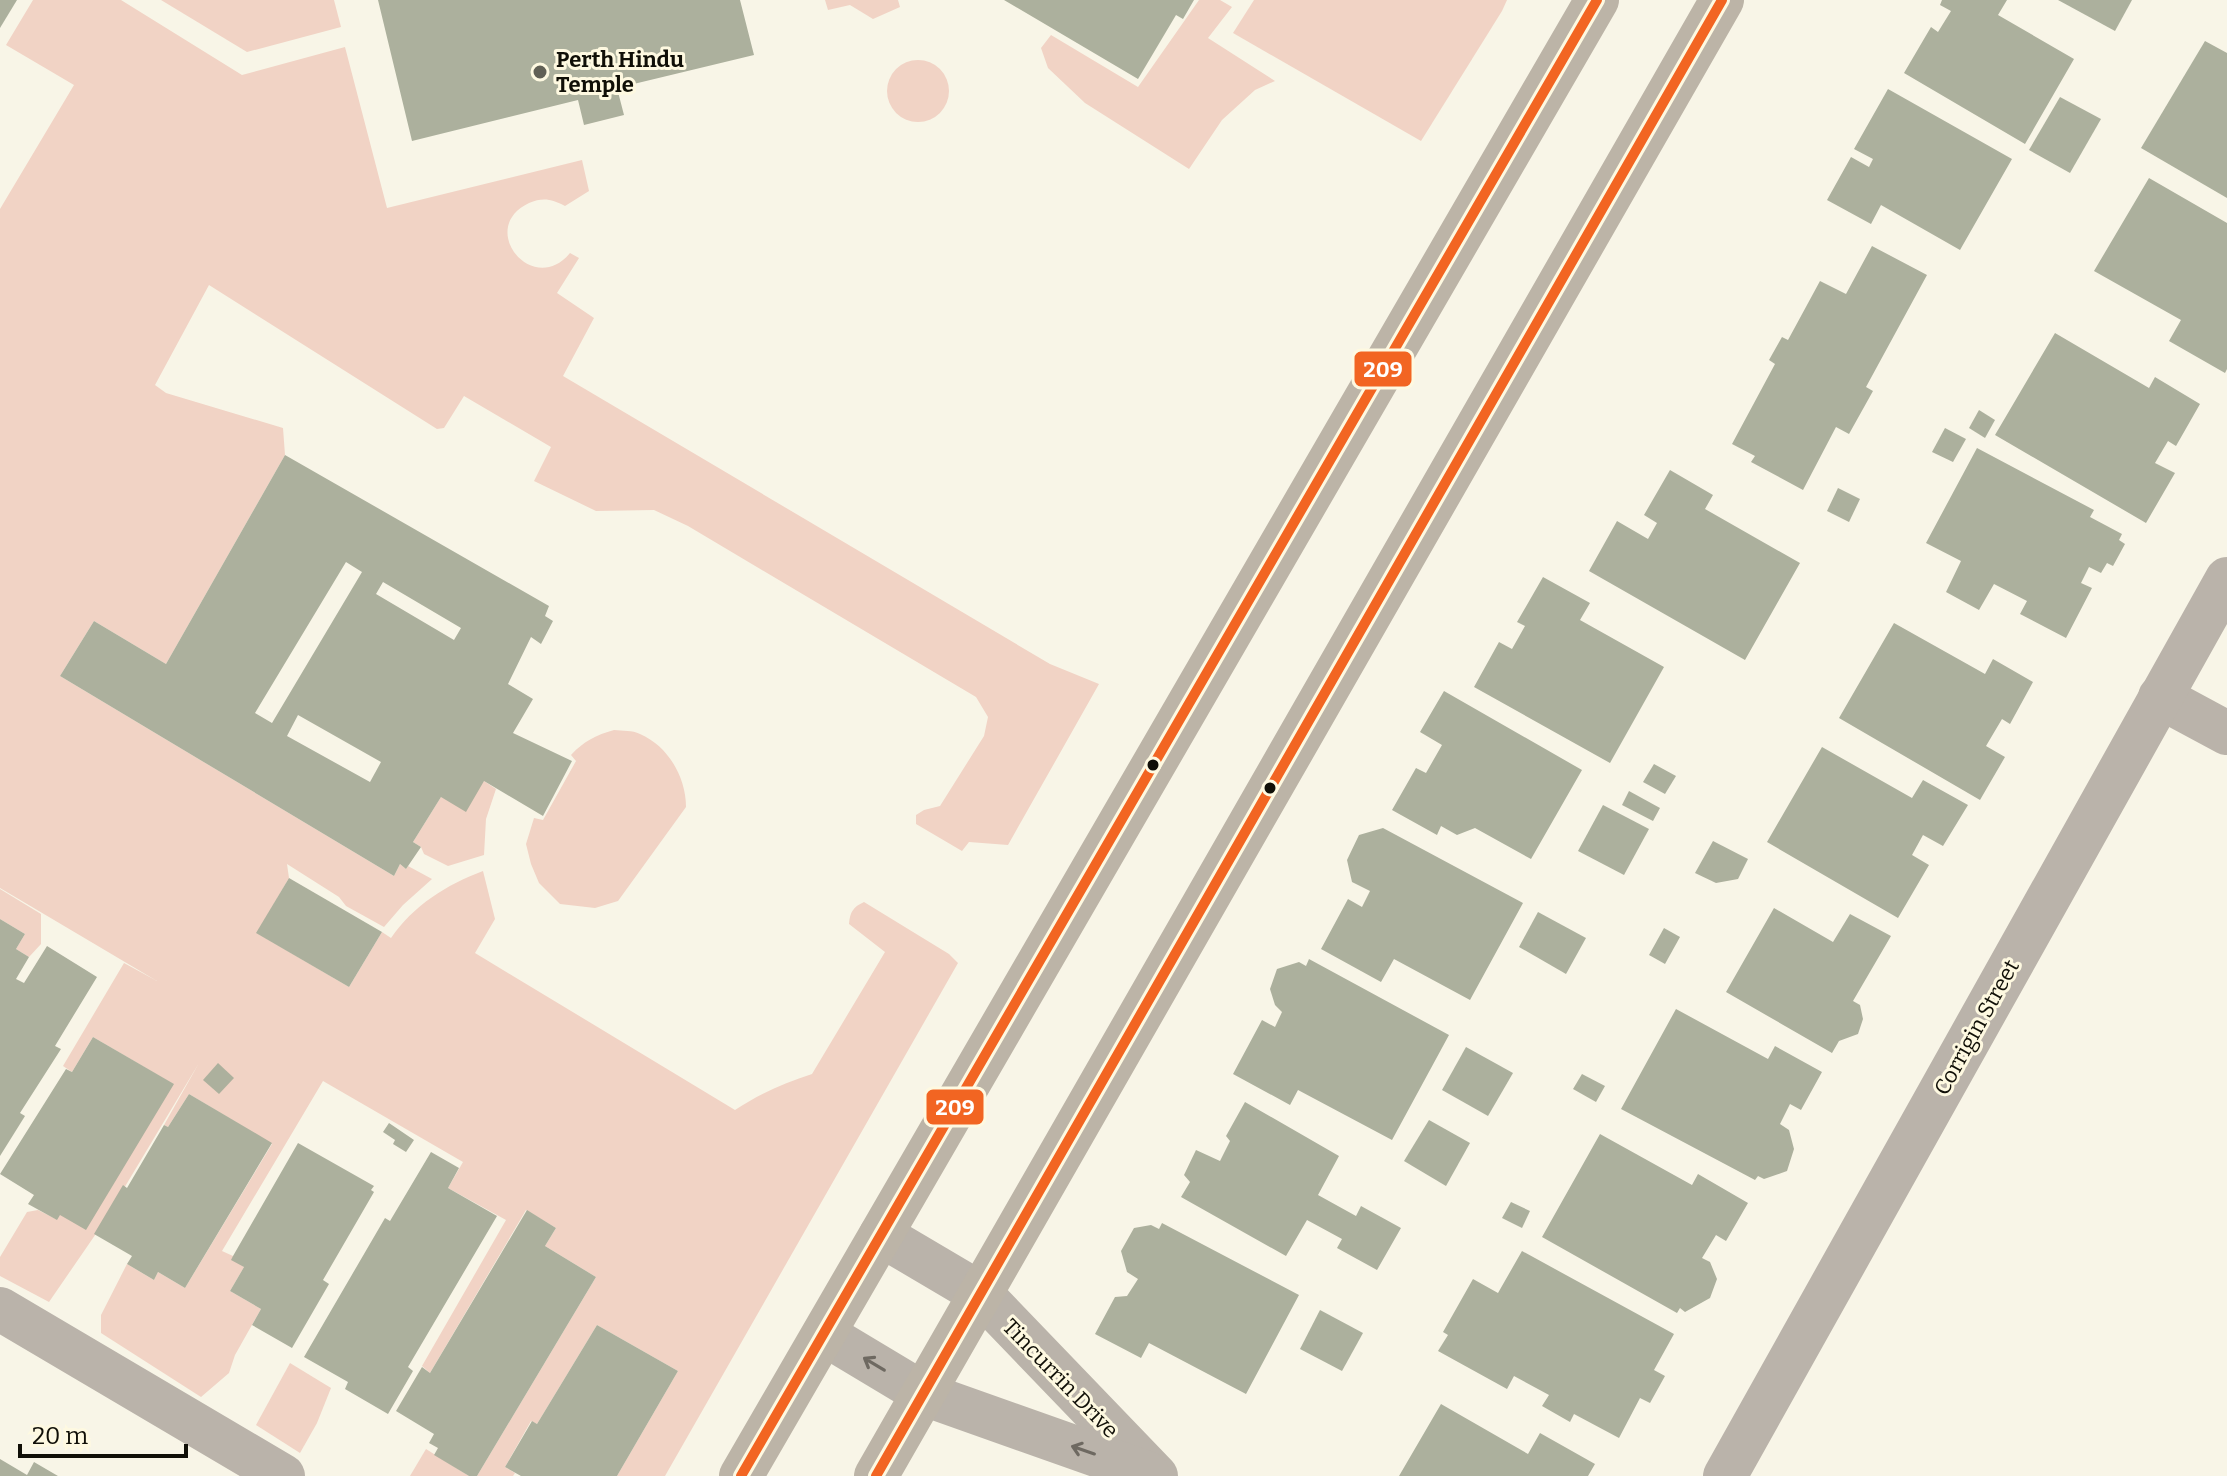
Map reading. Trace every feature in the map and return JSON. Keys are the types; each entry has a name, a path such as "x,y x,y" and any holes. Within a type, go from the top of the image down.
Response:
{"main road":[{"path":"741,1476 1597,0"},
{"path":"876,1476 1722,0"}],"street":[{"name":"Corrigin Street","path":"1725,1476 2227,579"},
{"path":"2160,697 2227,733"},
{"name":"Tincurrin Drive","path":"881,1235 981,1294 1157,1476"},
{"path":"0,1309 283,1476"},
{"name":"Tincurrin Drive","path":"824,1334 924,1394 1157,1476"}],"shaded area":[{"path":"33,0 121,0 242,75 345,47 387,208 582,160 589,191 565,206 547,200 529,203 514,214 508,228 509,242 527,264 541,268 555,265 570,253 579,258 557,293 594,318 563,376 1050,664 1099,684 1008,845 969,842 962,851 916,824 916,815 940,806 984,736 988,717 976,697 688,526 654,510 596,511 534,481 551,447 464,396 444,428 437,429 209,285 155,385 166,393 283,428 285,455 166,664 94,621 60,676 394,876 400,864 432,879 384,927 346,906 339,897 287,864 289,878 257,933 349,987 382,932 391,938 432,897 483,871 495,919 475,953 735,1110 772,1089 812,1074 885,952 849,924 851,913 857,906 864,902 949,954 958,963 665,1476 617,1476 678,1371 597,1325 537,1424 531,1421 505,1467 515,1473 513,1476 477,1476 596,1277 545,1246 556,1228 526,1210 430,1373 422,1366 506,1220 448,1188 463,1162 323,1081 222,1251 233,1256 244,1267 230,1291 261,1309 235,1355 229,1373 201,1397 101,1333 101,1315 127,1264 154,1280 158,1272 185,1288 272,1144 189,1094 168,1127 164,1125 199,1063 102,1225 49,1302 0,1276 0,1257 27,1212 38,1210 56,1219 173,1084 93,1037 72,1072 63,1066 124,963 157,981 0,888 0,209 74,85 6,45"},
{"path":"161,0 334,0 341,27 247,52"},
{"path":"825,0 898,0 900,7 873,19 850,5 828,10"},
{"path":"1199,0 1220,0 1232,7 1208,38 1275,81 1255,90 1222,120 1189,169 1085,103 1048,68 1041,48 1051,35 1138,87"},
{"path":"1254,0 1507,0 1421,141 1233,33"},
{"path":"918,60 930,62 940,69 947,79 947,103 940,113 930,120 918,122 906,120 896,113 889,103 887,91 889,79 896,69 906,62"},
{"path":"614,730 640,734 667,754 683,785 686,807 618,901 595,908 560,904 539,883 531,864 526,844 534,818 543,820 576,761 571,755 591,739"},
{"path":"484,781 496,789 486,819 484,855 448,866 424,854 421,847 413,842 441,797"},
{"path":"0,889 41,914 41,944 29,957 16,949 25,934 0,919"},
{"path":"290,1363 331,1388 317,1423 300,1453 256,1425"},
{"path":"426,1449 469,1476 410,1476"}],"building":[{"path":"0,0 17,0 0,28"},
{"name":"Perth Hindu Temple","path":"378,0 740,0 754,55 617,88 624,115 584,125 578,100 412,141"},
{"path":"1004,0 1194,0 1183,19 1176,15 1138,79"},
{"path":"1942,0 2007,0 1998,15 2074,59 2025,144 1904,73 1931,27 1938,32 1951,11 1940,5"},
{"path":"2058,0 2132,0 2115,31"},
{"path":"2205,41 2227,53 2227,198 2141,148"},
{"path":"1888,89 2012,159 1960,250 1881,205 1871,224 1827,200 1851,157 1869,167 1873,159 1854,149"},
{"path":"2060,97 2101,119 2070,173 2029,150"},
{"path":"2149,178 2227,223 2225,373 2169,341 2181,320 2094,271"},
{"path":"1872,246 1927,275 1866,387 1873,391 1849,434 1836,427 1803,490 1751,462 1755,456 1732,444 1775,364 1769,360 1782,337 1788,340 1820,281 1846,294"},
{"path":"2055,333 2149,388 2155,377 2200,404 2176,446 2168,441 2155,463 2175,473 2146,523 1995,435"},
{"path":"1979,410 1995,420 1985,438 1969,428"},
{"path":"1945,428 1966,439 1953,462 1932,452"},
{"path":"1977,448 2094,510 2090,517 2122,534 2119,540 2125,544 2113,566 2107,563 2101,573 2089,567 2081,583 2092,588 2066,638 2020,614 2027,601 1994,584 1979,610 1946,592 1961,561 1926,543"},
{"path":"285,455 549,606 545,616 553,621 541,644 531,637 508,684 533,699 513,733 572,761 543,816 484,781 466,812 441,797 413,842 421,847 406,869 400,864 394,876 60,676 94,621 166,664","holes":["346,562 362,572 272,723 255,713","383,582 461,628 454,640 376,594","298,715 381,762 370,782 287,736"]},
{"path":"1670,470 1713,495 1705,509 1800,563 1745,660 1589,571 1617,521 1648,539 1657,523 1644,515"},
{"path":"1838,488 1860,499 1849,522 1827,511"},
{"path":"1543,577 1590,603 1580,620 1664,667 1610,763 1474,687 1499,642 1512,649 1525,626 1517,622"},
{"path":"1894,623 1985,674 1993,659 2033,682 2010,724 2002,719 1986,746 2005,757 1980,800 1839,718"},
{"path":"1444,691 1582,770 1531,859 1475,828 1457,835 1441,826 1437,835 1392,810 1416,768 1426,773 1442,745 1420,732"},
{"path":"1822,747 1912,798 1923,780 1968,805 1943,846 1923,835 1912,855 1929,865 1898,918 1767,842"},
{"path":"1654,764 1676,776 1665,794 1643,782"},
{"path":"1629,791 1660,808 1653,821 1622,805"},
{"path":"1603,805 1649,829 1624,875 1578,851"},
{"path":"1383,828 1523,903 1470,1000 1394,959 1381,982 1321,949 1348,899 1362,907 1370,891 1352,882 1347,860 1359,835"},
{"path":"1713,841 1748,859 1738,879 1716,883 1695,873"},
{"path":"289,878 382,932 349,987 256,933"},
{"path":"1774,908 1833,942 1850,914 1891,936 1853,1001 1860,1005 1863,1019 1858,1034 1839,1041 1832,1053 1726,992"},
{"path":"1538,912 1586,938 1566,974 1519,947"},
{"path":"0,919 25,934 16,949 29,957 16,979 24,983 47,946 97,977 55,1046 61,1049 20,1113 25,1116 0,1156"},
{"path":"1664,928 1680,937 1665,964 1649,955"},
{"path":"1309,959 1449,1035 1392,1140 1298,1090 1290,1105 1233,1074 1262,1020 1275,1027 1282,1012 1275,1005 1270,989 1277,969 1299,962 1306,966"},
{"path":"1676,1009 1768,1059 1775,1046 1822,1072 1801,1110 1790,1104 1780,1124 1789,1130 1794,1149 1787,1171 1764,1179 1758,1176 1755,1180 1621,1109"},
{"path":"93,1037 174,1084 86,1230 60,1215 57,1220 28,1204 34,1195 0,1174 66,1069 72,1072"},
{"path":"1466,1047 1513,1073 1488,1116 1442,1090"},
{"path":"218,1063 234,1078 219,1094 203,1080"},
{"path":"1582,1074 1605,1086 1596,1102 1573,1089"},
{"path":"189,1094 272,1143 185,1288 158,1272 154,1280 127,1264 132,1256 94,1234 123,1185 127,1188 164,1125 168,1127"},
{"path":"1245,1102 1339,1156 1318,1195 1356,1216 1361,1206 1401,1228 1377,1270 1337,1248 1342,1239 1307,1220 1286,1256 1181,1197 1190,1182 1184,1175 1196,1150 1220,1161 1230,1141 1226,1136"},
{"path":"1429,1120 1470,1143 1446,1186 1404,1161"},
{"path":"389,1123 414,1140 406,1152 393,1144 395,1140 383,1132"},
{"path":"1600,1134 1692,1185 1698,1174 1748,1203 1726,1241 1716,1235 1702,1258 1710,1262 1717,1279 1710,1298 1685,1312 1680,1308 1677,1313 1542,1237"},
{"path":"298,1143 374,1186 371,1190 374,1192 323,1280 329,1284 292,1348 252,1325 261,1309 230,1291 244,1267 231,1260"},
{"path":"431,1152 459,1168 448,1188 497,1216 408,1367 413,1371 388,1414 345,1389 348,1382 304,1357 385,1218 390,1221"},
{"path":"1511,1202 1530,1211 1522,1228 1502,1218"},
{"path":"527,1210 556,1228 545,1246 596,1277 477,1476 469,1476 434,1455 438,1448 429,1443 434,1434 396,1411 422,1367 430,1373"},
{"path":"1162,1223 1299,1295 1246,1394 1149,1343 1141,1358 1095,1334 1115,1297 1127,1296 1138,1279 1127,1272 1121,1251 1134,1228 1151,1225 1159,1229"},
{"path":"1522,1251 1674,1334 1654,1370 1665,1376 1650,1403 1640,1398 1619,1438 1574,1414 1570,1422 1542,1406 1549,1395 1514,1376 1507,1389 1438,1351 1448,1335 1443,1332 1473,1279 1498,1293"},
{"path":"1320,1310 1363,1333 1342,1371 1300,1349"},
{"path":"597,1325 678,1371 617,1476 521,1476 505,1467 532,1421 537,1424"},
{"path":"1441,1404 1528,1454 1540,1433 1595,1464 1588,1476 1399,1476"},
{"path":"0,1459 27,1475 34,1462 58,1476 0,1476"}],"transit line":[{"name":"209","path":"741,1476 1597,0"},
{"name":"209","path":"876,1476 1722,0"}],"place":[{"name":"Perth Hindu Temple","path":"540,72"}]}
